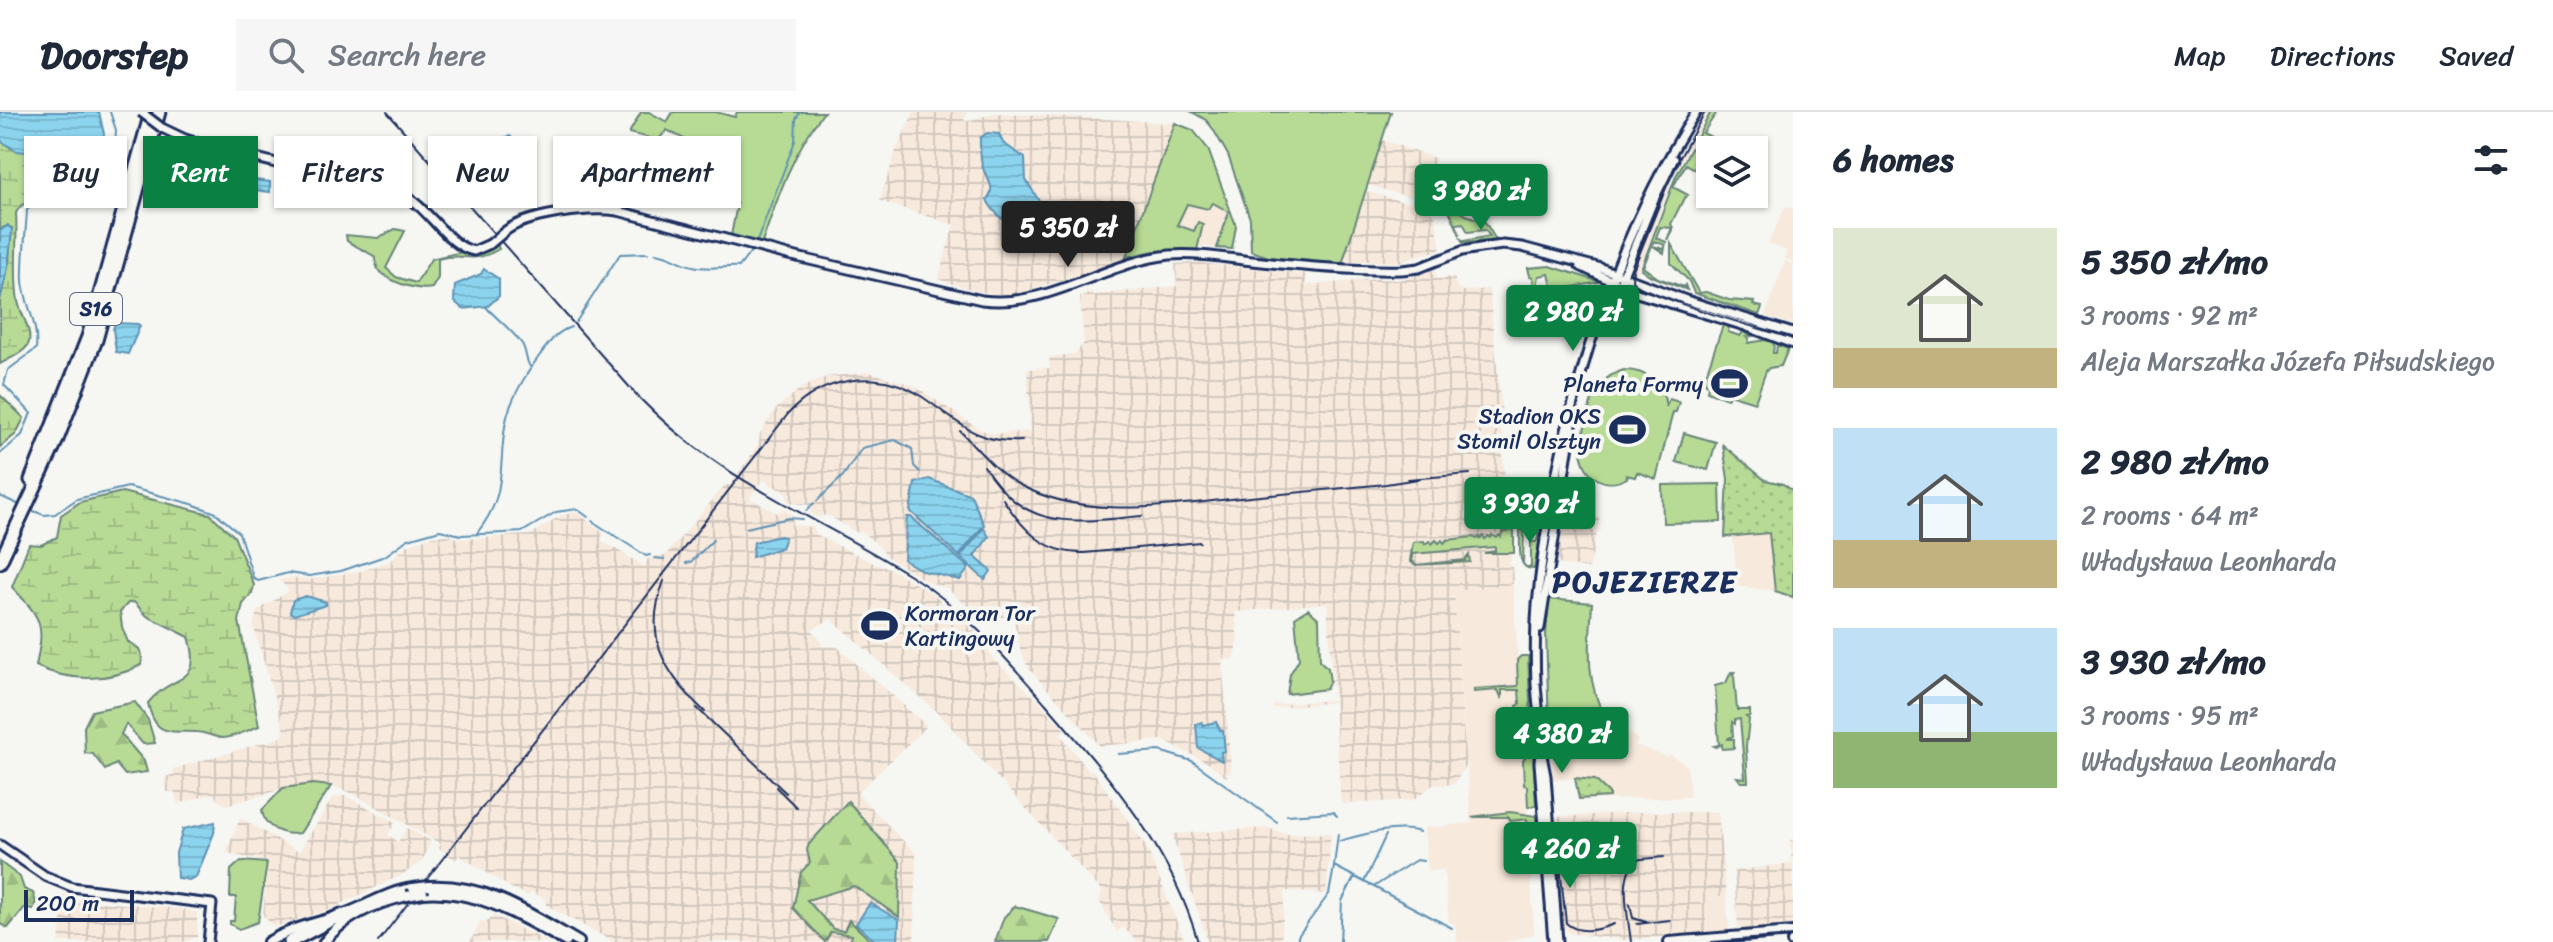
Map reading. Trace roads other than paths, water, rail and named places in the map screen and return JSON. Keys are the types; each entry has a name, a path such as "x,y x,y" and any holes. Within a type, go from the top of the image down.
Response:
{"highway":[{"name":"S16","path":"0,562 88,337 151,112"},
{"name":"S16","path":"0,547 56,442 96,340 159,112"},
{"path":"290,942 346,917"},
{"path":"305,942 346,917"}],"main road":[{"path":"324,942 346,917 380,897 462,887 493,895 579,942"},
{"path":"426,890 483,899 566,942"},
{"path":"268,942 294,928 346,917"},
{"path":"1669,942 1793,932"}],"street":[{"path":"141,112 162,128 185,139 401,194 416,202 462,246 474,251 490,244 520,222 604,209 982,300 1005,302 1033,297 1168,255 1199,255 1301,266 1402,270 1419,268 1462,251 1509,245 1793,333"},
{"path":"1567,941 1553,939 1546,767 1541,748 1536,680 1537,642 1574,414 1619,278 1656,183 1699,112"},
{"path":"1619,278 1669,304 1793,344"},
{"path":"1669,304 1664,297 1674,294"},
{"path":"1712,316 1724,316 1724,312 1718,309"},
{"path":"0,845 45,876 72,887 212,904 208,941"}],"water":[{"path":"0,112 99,112 104,134 24,136 24,152 2,142"},
{"path":"987,133 999,134 1003,143 1025,158 1026,180 1041,204 1042,221 1034,219 1025,226 1013,226 989,204 987,200 991,186 983,169 980,148 980,138"},
{"path":"258,180 270,182 270,192 258,190"},
{"path":"8,225 12,230 0,300 0,231"},
{"path":"484,269 499,279 499,296 488,306 463,309 454,301 455,285 481,274"},
{"path":"115,323 140,326 128,354 116,352"},
{"path":"929,479 971,495 984,525 959,556 910,511 915,483"},
{"path":"907,517 911,517 969,568 960,580 923,571 904,560"},
{"path":"984,528 989,537 974,556 991,571 985,580 960,557"},
{"path":"785,537 781,548 752,557 754,542"},
{"path":"306,596 326,602 326,605 294,615 290,612 293,600"},
{"path":"1202,722 1203,725 1216,722 1223,731 1225,751 1221,752 1222,761 1198,748 1196,724"},
{"path":"215,822 214,833 196,877 189,880 177,878 176,853 183,829"},
{"path":"870,903 899,920 898,942 876,942 856,924"}],"waterway":[{"path":"0,454 22,435 31,413 4,385 8,370 36,349 36,332 23,281 27,210 69,194 115,147 116,130 110,112"},
{"path":"757,241 795,141 796,119 800,112"},
{"path":"655,253 688,265 710,268 739,267 752,250"},
{"path":"576,322 620,254 648,253"},
{"path":"486,307 522,344 531,368"},
{"path":"477,533 487,519 498,492 503,437 515,395 550,342 571,327"},
{"path":"817,501 843,476 862,448 895,440 912,449 914,466 920,472"},
{"path":"31,510 44,515 55,514 77,499 128,487 192,504 216,513 239,533 253,577 258,581 288,573 309,576 341,571 385,556 408,539 440,530 461,535 522,532 556,512 577,509 588,517"},
{"path":"0,496 22,506"},
{"path":"806,511 814,503"},
{"path":"746,528 789,518 802,519"},
{"path":"592,521 646,556 650,555"},
{"path":"686,563 691,562 713,540"},
{"path":"655,558 664,559"},
{"path":"1118,754 1159,751 1192,761 1277,822"},
{"path":"1287,815 1333,812 1337,816"},
{"path":"1340,841 1391,830 1420,832"},
{"path":"1338,834 1334,866 1452,928"},
{"path":"1365,880 1386,835"},
{"path":"1375,886 1416,860 1423,861"},
{"path":"1298,940 1329,894 1334,867"},
{"path":"1340,942 1342,901 1355,876"}],"tram line":[{"path":"1705,112 1674,168 1633,270 1632,281 1681,304 1793,339"},
{"path":"1558,847 1566,923 1583,930 1614,924"},
{"path":"1574,855 1608,852 1631,860 1664,857"},
{"path":"1631,942 1626,884 1633,864 1640,859"},
{"path":"1630,904 1633,918 1646,922"},
{"path":"1637,924 1670,920"},
{"path":"1712,942 1793,936"}],"railway":[{"path":"387,112 633,391 664,422 730,472 930,588 982,634 1070,731 1136,815 1172,875 1198,942"},
{"path":"378,942 788,414 801,402 832,385 867,379 884,381 918,394 977,434 1005,441 1022,441"},
{"path":"960,431 995,467 1018,484 1044,496 1099,507 1185,504 1418,479"},
{"path":"984,466 1000,488 1034,513 1072,520 1142,516"},
{"path":"1408,479 1470,474"},
{"path":"1003,499 1036,538 1047,545 1071,552 1200,542"},
{"path":"664,581 656,620 661,654 679,684 705,712"},
{"path":"697,708 786,793"},
{"path":"776,787 796,807"}],"place":[{"name":"Planeta Formy","path":"1729,384"},
{"name":"Stadion OKS Stomil Olsztyn","path":"1627,429"},
{"name":"Kormoran Tor Kartingowy","path":"879,626"}],"district":[{"name":"POJEZIERZE","path":"1645,582"}]}
